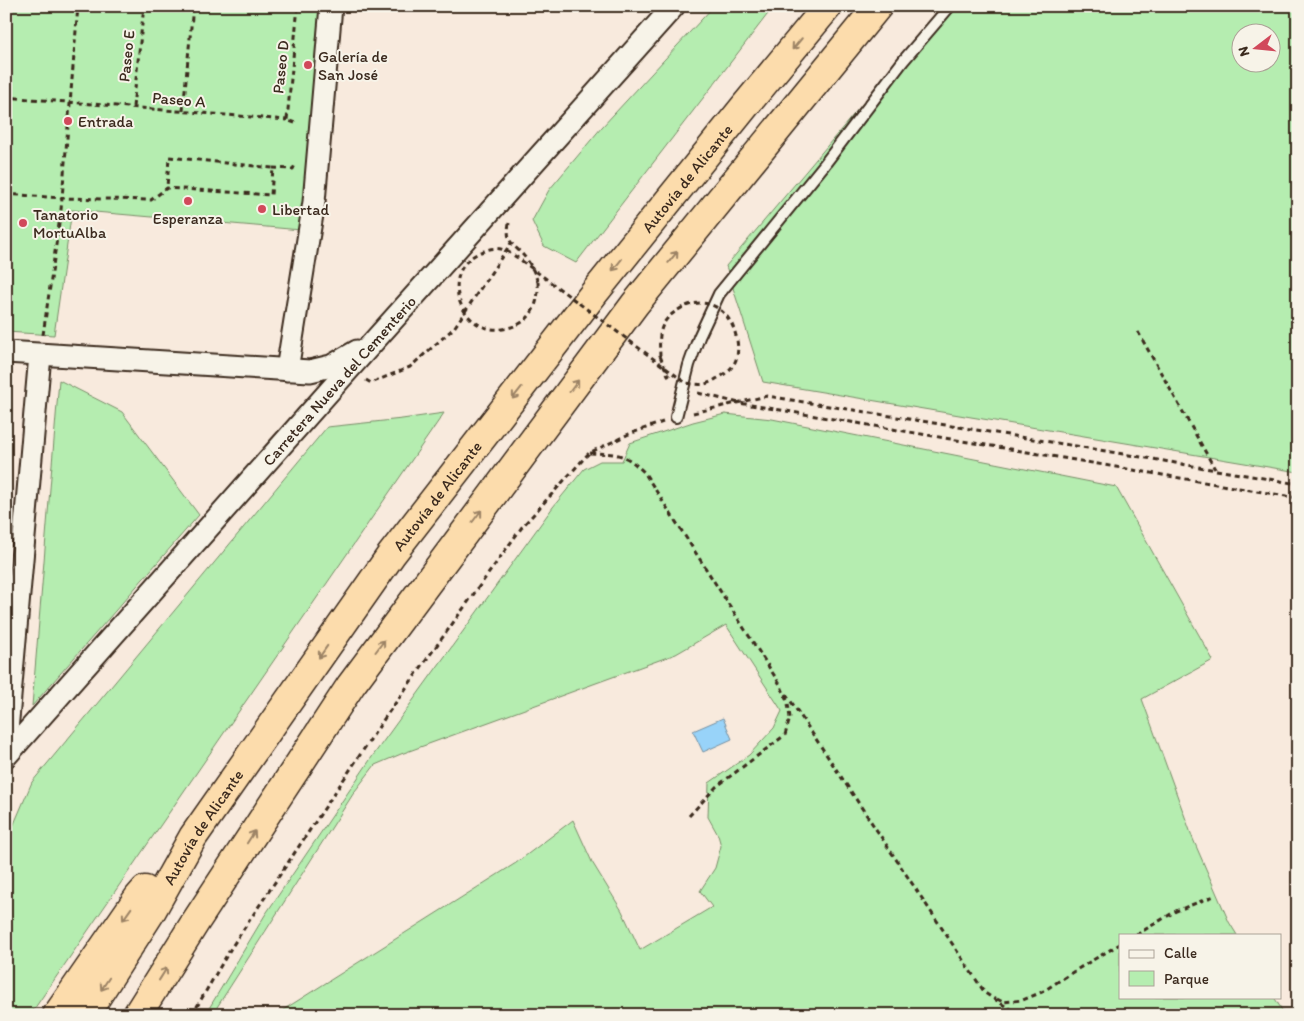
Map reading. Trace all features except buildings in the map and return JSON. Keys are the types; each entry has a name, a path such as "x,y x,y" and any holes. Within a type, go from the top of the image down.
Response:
{"highway":[{"name":"Autovía de Alicante","path":"85,1015 151,912 193,838 391,555 595,292 828,6"},
{"path":"137,1015 196,921 351,685 635,304 878,6"},
{"path":"57,1015 138,898 193,838"}],"street":[{"path":"287,370 314,202 331,6"},
{"name":"Carretera Nueva del Cementerio","path":"6,756 349,368 674,6"},
{"path":"6,352 310,371 331,366 357,351 369,347"},
{"path":"6,742 40,355"}],"lane":[{"path":"676,417 689,365 699,337 719,294 824,165 903,61 950,6"}],"path":[{"path":"69,116 78,6"},
{"name":"Paseo E","path":"134,107 144,6"},
{"path":"183,111 193,6"},
{"name":"Paseo D","path":"287,120 298,6"},
{"name":"Paseo A","path":"6,97 287,120"},
{"path":"287,120 295,123"},
{"path":"40,355 61,210 68,126"},
{"path":"167,188 169,157 293,169 296,157"},
{"path":"6,194 61,198 151,200 167,188 272,194 274,168"},
{"path":"349,368 371,383 410,368 454,328 511,243 528,260 538,282 539,294 533,311 521,323 508,328 488,329 477,324 468,317 460,305 457,290 459,277 463,266 474,255 487,249 501,249 518,258 686,383 705,384 724,375 736,362 738,344 734,326 724,312 714,306 703,303 686,305 670,315 662,325 659,337 660,356"},
{"path":"1138,332 1215,470"},
{"path":"192,1015 231,948 386,716 522,527 589,453 629,434 676,417 767,396 1298,484"},
{"path":"740,403 1298,498"},
{"path":"589,453 617,454 631,460 644,472 781,686 985,993 1019,1015"},
{"path":"689,816 716,787 785,734 790,718 788,703 781,686"},
{"path":"1138,934 1176,912 1214,896"},
{"path":"985,993 1003,1002 1023,1000 1042,992 1119,945"}],"green space":[{"path":"6,6 322,6 301,230 72,210 54,335 6,332"},
{"path":"714,6 774,6 576,263 544,246 532,221 549,190 602,127"},
{"path":"945,6 1298,6 1298,472 763,382 726,266"},
{"path":"59,380 122,412 199,515 32,706"},
{"path":"444,413 30,1015 11,1015 6,978 6,846 32,782 327,427"},
{"path":"725,414 772,419 1116,487 1213,660 1142,699 1193,839 1229,922 1236,934 1119,934 1119,998 1275,998 1285,1015 275,1015 516,863 573,820 592,862 622,911 640,950 712,907 700,891 715,868 721,846 718,835 708,817 709,783 749,755 774,728 782,711 726,625 676,654 375,765 355,791 212,1015 205,1015 265,915 372,757 553,507 584,469 600,461 622,461 630,443 693,422"}],"water":[{"path":"723,718 732,739 703,752 693,731"}],"place":[{"name":"Galería de San José","path":"308,65"},
{"name":"Entrada","path":"68,121"},
{"name":"Esperanza","path":"188,201"},
{"name":"Libertad","path":"262,209"},
{"name":"Tanatorio MortuAlba","path":"23,223"}]}
